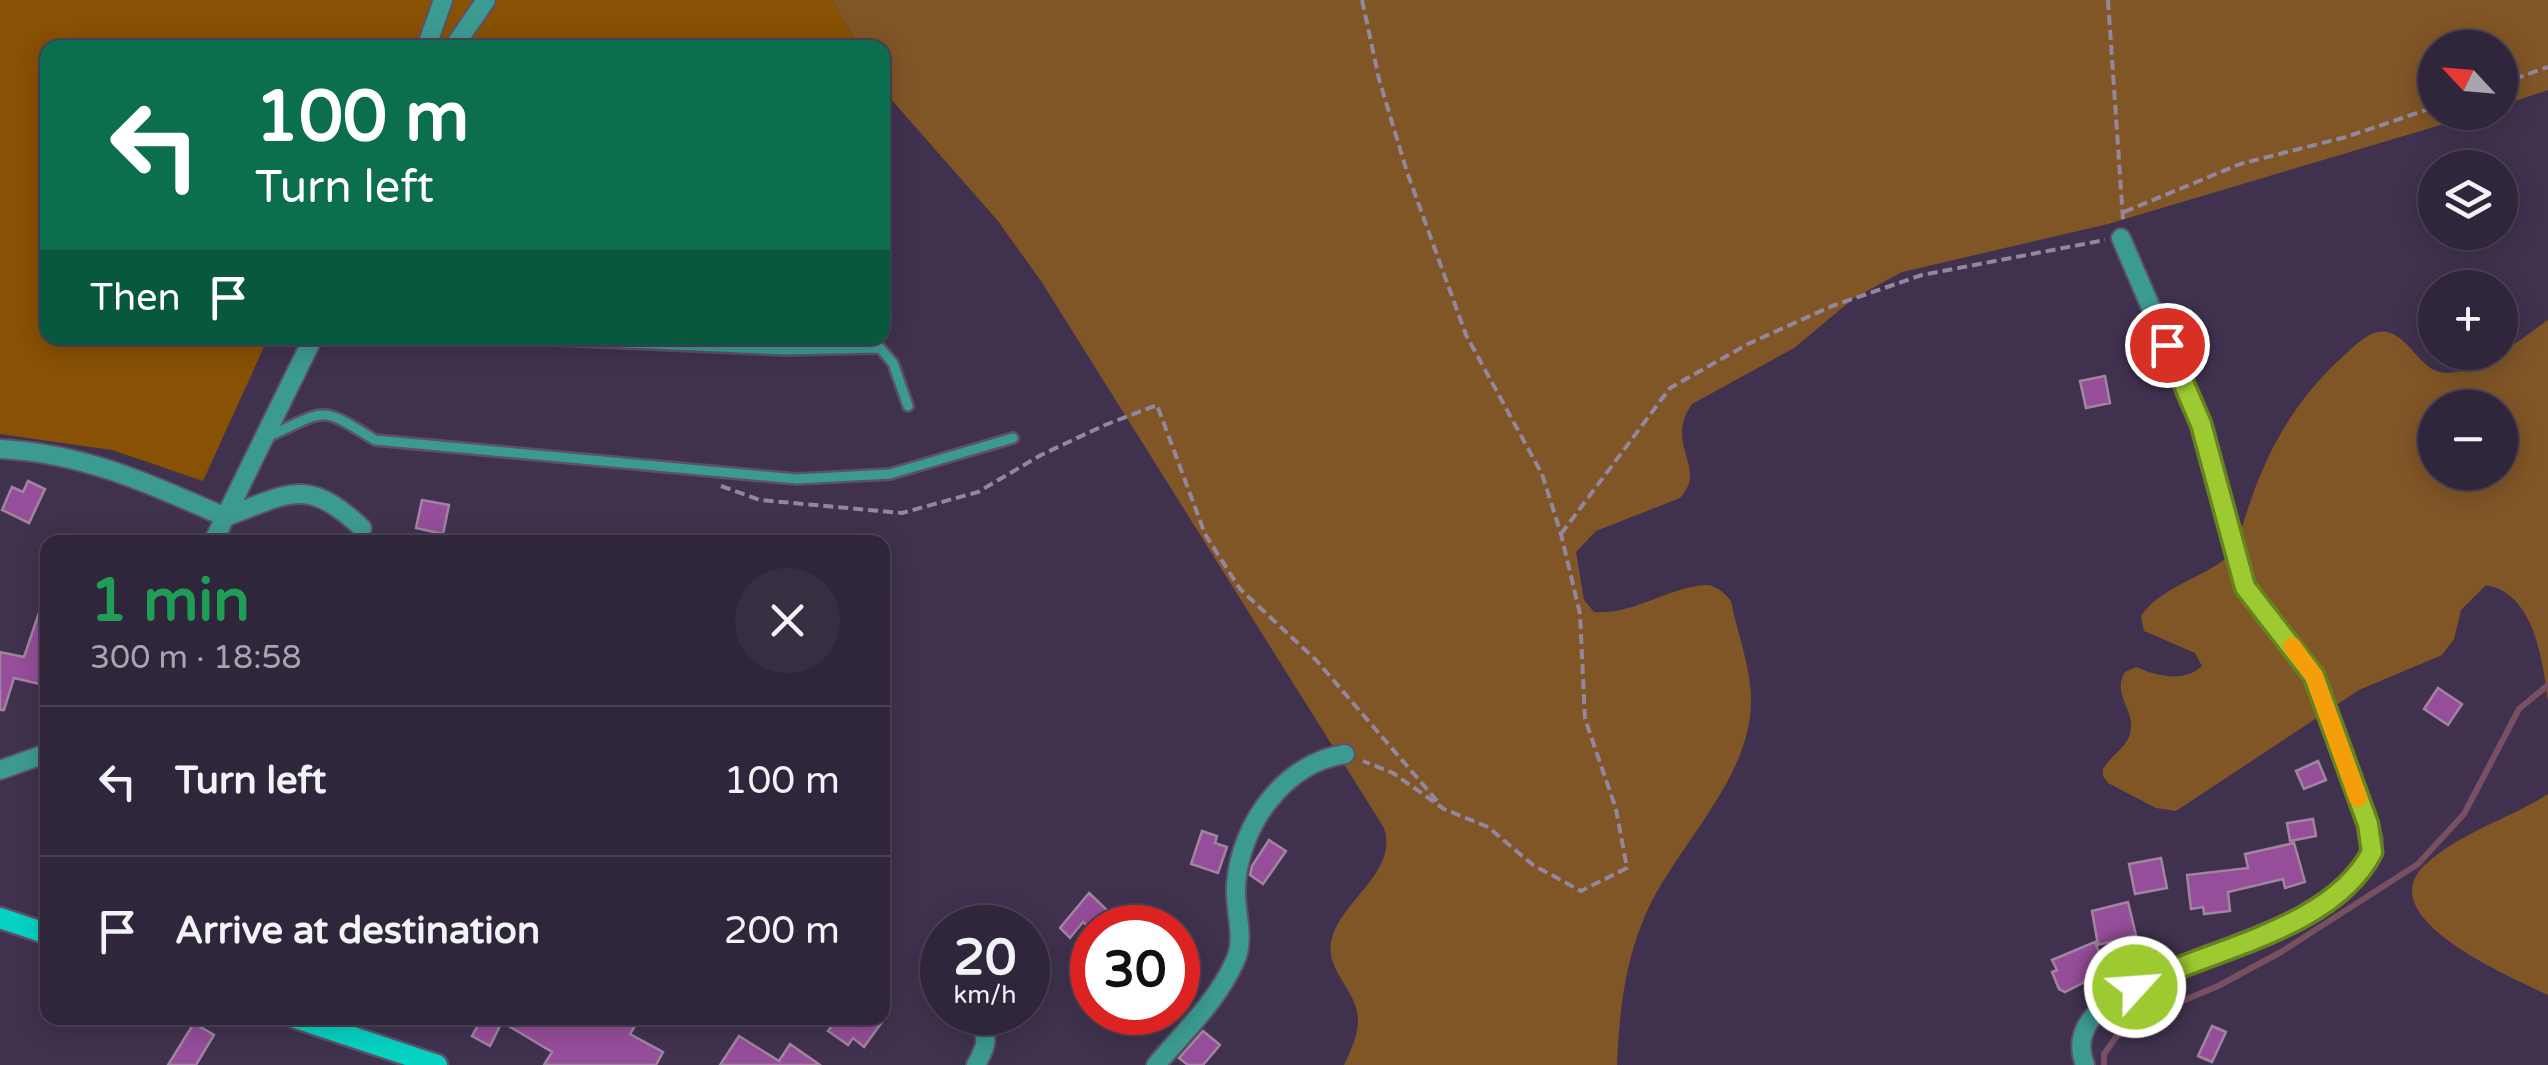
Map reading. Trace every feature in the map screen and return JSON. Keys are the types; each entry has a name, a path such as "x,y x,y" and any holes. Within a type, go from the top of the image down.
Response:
{"main road":[{"path":"0,918 40,931"},
{"path":"317,1025 437,1065"}],"street":[{"path":"429,40 444,0"},
{"path":"458,40 486,0"},
{"path":"2085,1065 2081,1037 2098,1011 2112,1000 2170,968 2288,924 2346,888 2372,852 2368,824 2314,676 2245,587 2201,424 2121,238"},
{"path":"216,535 310,345"},
{"path":"0,449 57,455 114,468 225,517 285,496 308,493 332,501 362,528"},
{"path":"1156,1065 1222,984 1237,957 1238,859 1255,822 1274,793 1300,769 1318,758 1345,754"},
{"path":"0,770 40,755"},
{"path":"976,1065 987,1044 986,1035"}],"lane":[{"path":"671,345 785,350 880,348 893,364 908,406"},
{"path":"265,438 317,413 338,416 375,440 797,478 890,474 1014,438"}],"path":[{"path":"1345,754 1393,773 1444,809 1488,827 1533,865 1581,891 1627,868 1616,809 1585,719 1580,614 1561,534 1542,474 1466,335 1407,172 1379,80 1362,0"},
{"path":"1561,534 1670,388 1748,344 1832,306 1922,275 2121,238 2124,212 2108,0"},
{"path":"2518,78 2548,67"},
{"path":"2124,212 2240,164 2346,137 2418,112"},
{"path":"694,471 760,500 902,512 978,492 1041,455 1104,425 1158,406 1205,534 1240,589 1316,660 1444,809"}],"shaded area":[{"path":"0,0 832,0 855,40 40,40 40,345 265,345 203,481 112,450 0,434"},
{"path":"832,0 2548,0 2548,90 2518,100 2518,30 2418,30 2418,130 2424,130 2108,224 1902,272 1854,298 1794,348 1692,404 1682,432 1690,476 1680,498 1596,531 1576,552 1584,600 1594,612 1623,609 1691,587 1709,585 1720,590 1731,601 1751,699 1748,729 1738,759 1642,923 1624,993 1617,1065 1344,1065 1357,1032 1357,1011 1333,963 1331,942 1336,927 1383,859 1384,828 1041,281 998,221 890,98 890,40 855,40"},
{"path":"2548,320 2548,702 2539,650 2526,615 2503,591 2486,585 2461,610 2454,639 2442,655 2359,690 2176,811 2156,808 2108,783 2103,769 2124,745 2131,728 2121,687 2125,672 2136,667 2179,676 2202,666 2195,653 2144,631 2141,616 2159,597 2230,555 2277,441 2320,379 2356,345 2376,333 2387,332 2399,338 2418,356 2418,370 2440,372 2518,370 2518,341"},
{"path":"2548,794 2548,995 2451,943 2429,924 2415,904 2413,884 2426,864 2440,853"}],"building":[{"path":"2105,376 2110,403 2086,408 2080,381"},
{"path":"28,481 45,489 29,523 2,510 12,487 23,492"},
{"path":"422,500 449,505 443,534 416,528"},
{"path":"40,610 40,684 14,678 4,710 0,710 0,652 24,657"},
{"path":"2438,688 2462,704 2448,725 2424,709"},
{"path":"2318,761 2326,780 2304,789 2296,771"},
{"path":"2313,819 2316,836 2290,841 2287,823"},
{"path":"1202,831 1217,836 1215,843 1227,847 1218,873 1191,864"},
{"path":"1269,840 1286,851 1263,884 1250,875"},
{"path":"2294,843 2305,882 2285,888 2283,879 2228,892 2230,911 2204,914 2203,907 2191,909 2187,875 2248,868 2245,854"},
{"path":"2161,858 2167,888 2135,894 2129,864"},
{"path":"1089,893 1102,905 1079,905"},
{"path":"2128,902 2136,935 2098,945 2092,911"},
{"path":"1070,916 1070,938 1060,928"},
{"path":"2095,942 2106,971 2065,992 2059,989 2052,960"},
{"path":"193,1025 214,1035 196,1065 168,1065"},
{"path":"478,1025 500,1025 490,1046 472,1036"},
{"path":"507,1025 636,1025 630,1034 663,1052 656,1065 544,1065 552,1052"},
{"path":"833,1025 880,1025 864,1047 853,1038 848,1045 828,1031"},
{"path":"2212,1026 2226,1032 2212,1062 2198,1056"},
{"path":"1203,1031 1220,1045 1203,1065 1188,1065 1179,1058"},
{"path":"739,1036 779,1061 790,1044 820,1065 720,1065"}],"waterway":[{"path":"2104,1065 2104,1054 2116,1037 2154,1013 2218,986 2281,952 2418,864 2464,814 2519,709 2548,685"}],"slow traffic":[{"path":"2292,646 2314,676 2358,798"}],"route":[{"path":"2135,987 2170,968 2288,924 2346,888 2363,870 2372,852 2373,839 2314,676 2245,587 2201,424 2167,345"}]}
